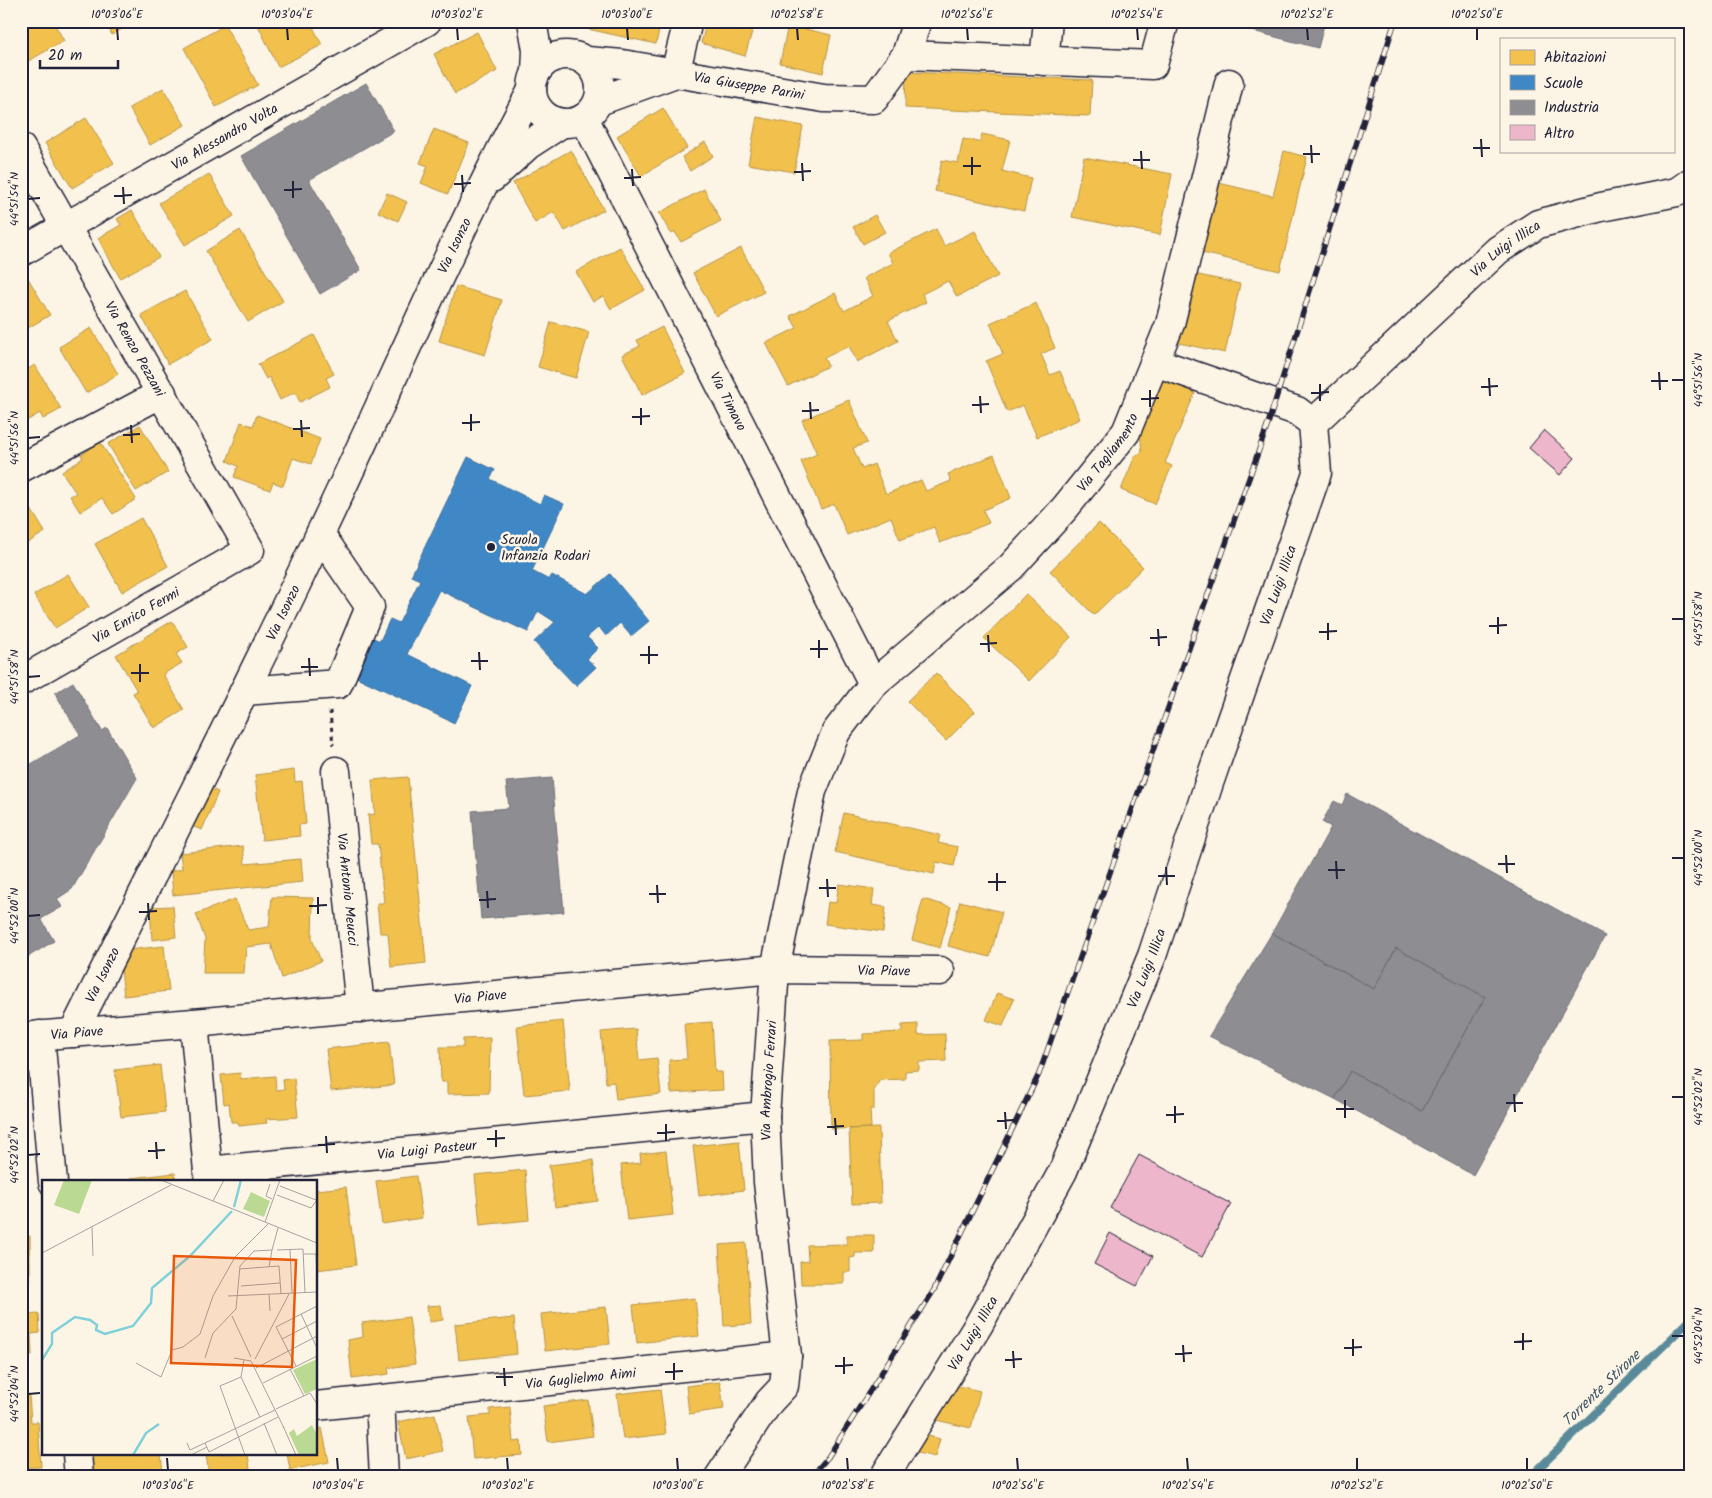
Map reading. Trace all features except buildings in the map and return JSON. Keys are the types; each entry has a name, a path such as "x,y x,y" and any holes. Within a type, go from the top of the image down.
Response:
{"street":[{"name":"Via Alessandro Volta","path":"21,252 427,21"},
{"path":"532,21 537,50 534,81 536,105 548,118 582,114 601,94 598,74 540,21"},
{"path":"675,73 688,21"},
{"path":"918,21 906,55 1153,65 1164,21"},
{"path":"1044,61 1048,21"},
{"path":"534,81 542,65 553,57 561,55 582,58"},
{"name":"Via Giuseppe Parini","path":"582,58 824,98 874,99 906,55"},
{"name":"Via Giuseppe Parini","path":"582,114 675,73"},
{"name":"Via Isonzo","path":"73,1033 244,691 534,81"},
{"name":"Via Tagliamento","path":"873,684 1011,567 1065,508 1126,432 1170,324 1228,83"},
{"name":"Via Isonzo","path":"482,187 528,145 582,114"},
{"name":"Via Timavo","path":"582,114 873,684"},
{"name":"Via Renzo Pezzani","path":"21,148 250,550"},
{"name":"Via Luigi Illica","path":"884,1477 979,1324 1063,1172 1152,956 1209,783 1317,474 1313,423 1498,250 1530,229 1538,224 1601,207 1677,192 1691,182"},
{"path":"1155,362 1297,411 1313,423"},
{"path":"21,468 162,393"},
{"path":"244,691 338,684 370,607 320,534"},
{"name":"Via Enrico Fermi","path":"21,681 250,550"},
{"name":"Via Ambrogio Ferrari","path":"719,1477 769,1402 784,1386 787,1356 768,1182 765,1116 775,969 812,791 836,732 873,684"},
{"name":"Via Antonio Meucci","path":"336,770 360,1008"},
{"name":"Via Piave","path":"31,1036 194,1023 775,969 940,971"},
{"path":"194,1023 208,1176"},
{"path":"31,1036 53,1180"},
{"name":"Via Luigi Pasteur","path":"208,1176 765,1116"},
{"name":"Via Guglielmo Aimi","path":"318,1406 787,1356"},
{"path":"380,1400 384,1477"},
{"path":"77,1456 79,1477"}],"path":[{"path":"328,685 336,770"}],"waterway":[{"name":"Torrente Stirone","path":"1530,1477 1691,1319"}],"railway":[{"path":"811,1477 828,1457 934,1290 1039,1074 1267,427 1395,21"}],"place":[{"name":"Scuola Infanzia Rodari","path":"491,547"}]}
